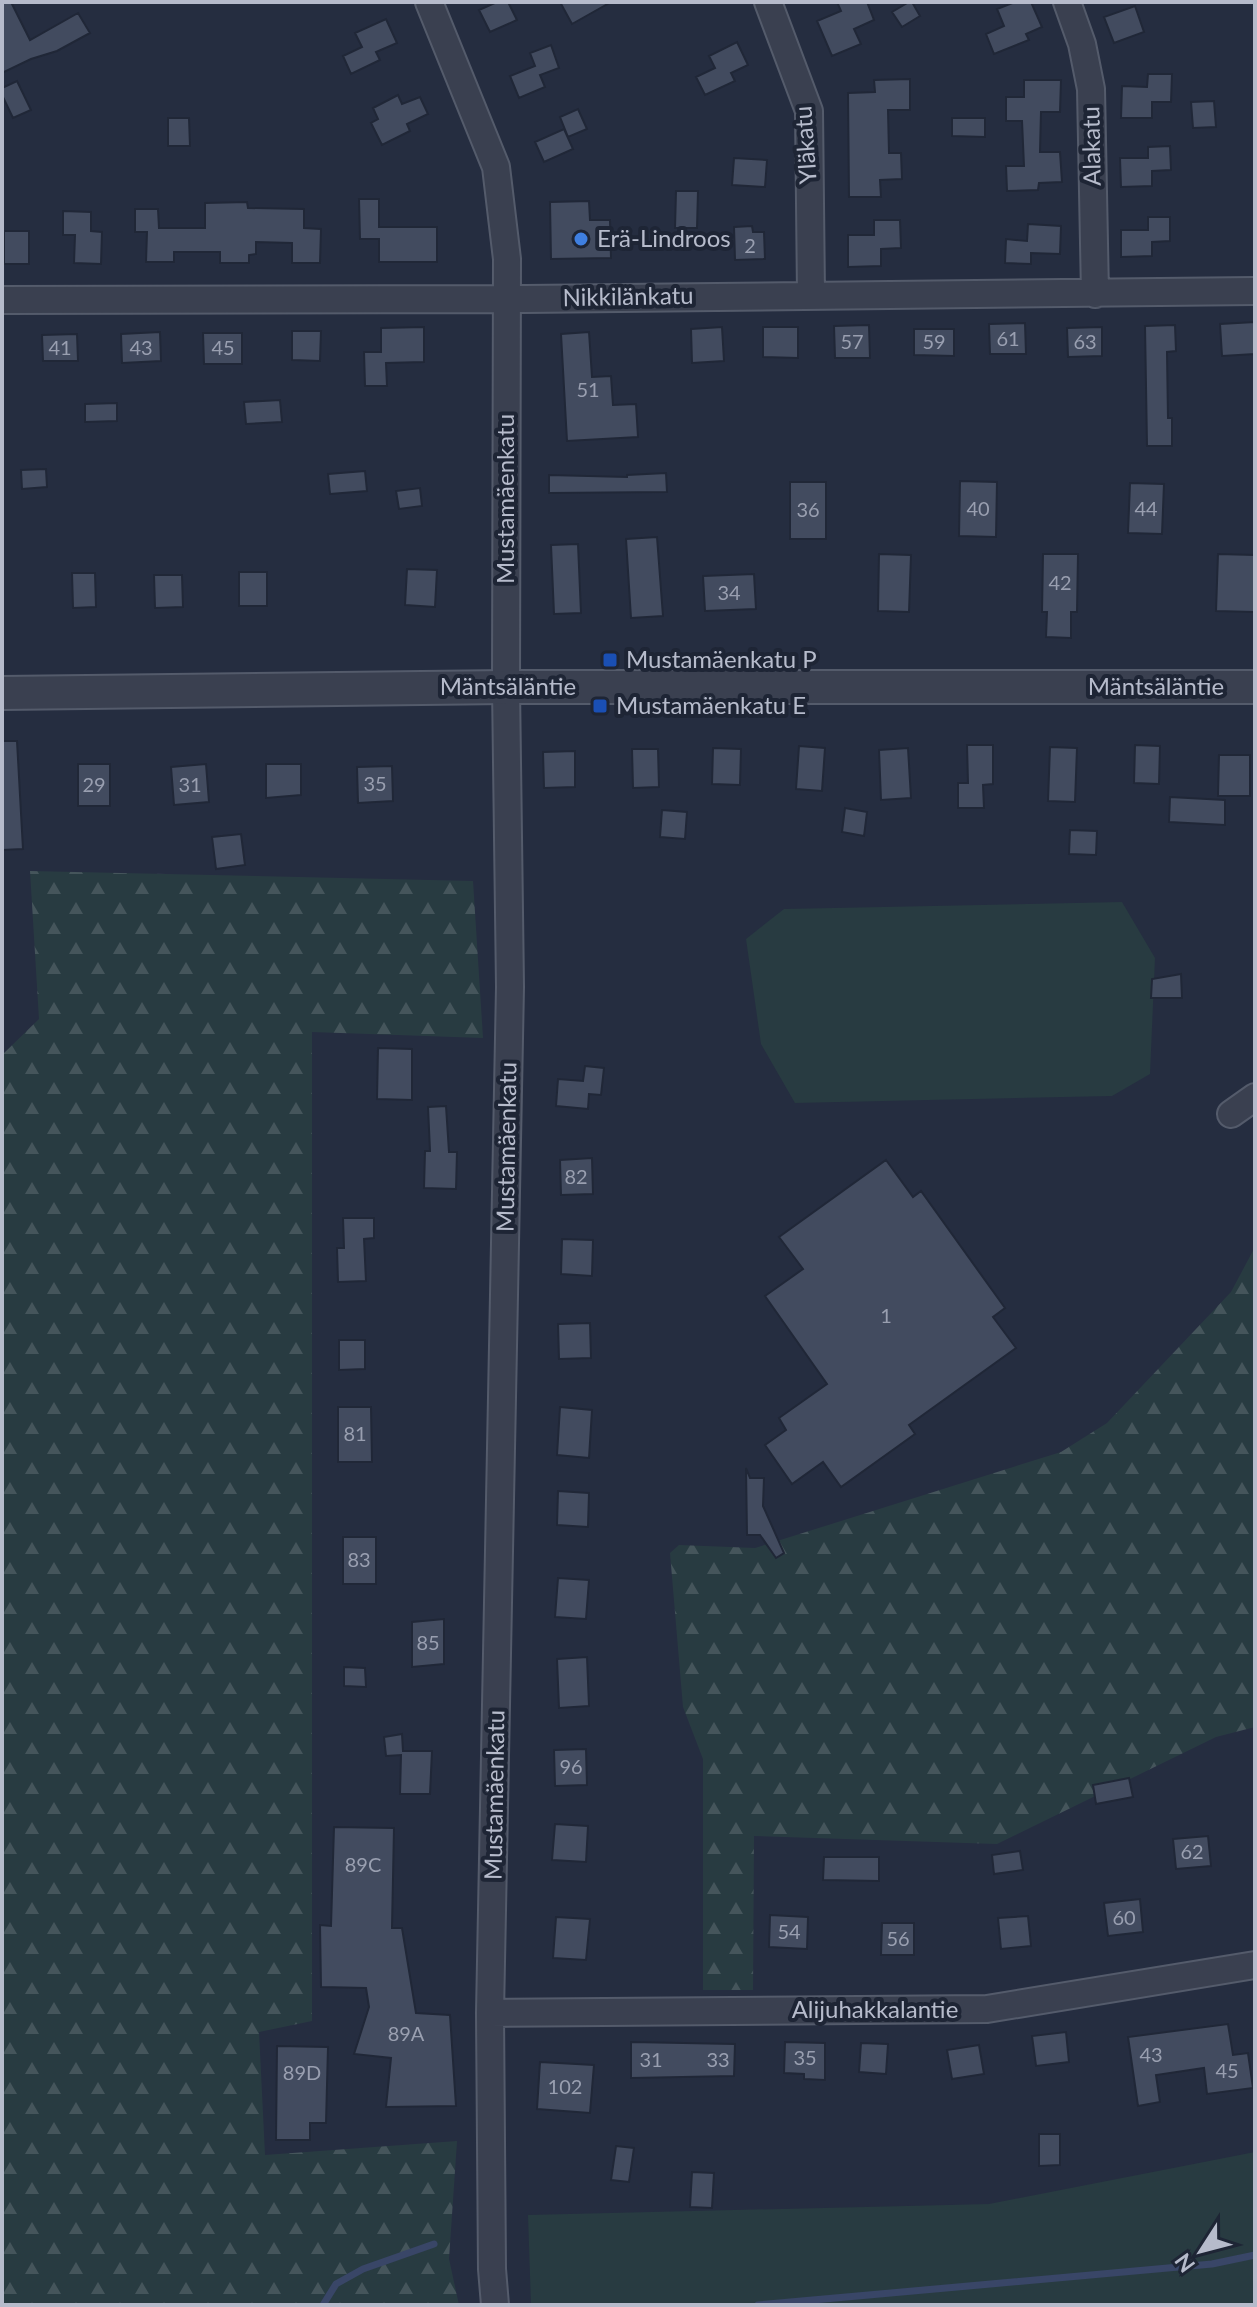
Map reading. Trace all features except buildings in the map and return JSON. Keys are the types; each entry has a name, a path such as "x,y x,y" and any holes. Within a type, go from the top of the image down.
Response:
{"street":[{"name":"Mustamäenkatu","path":"429,2 496,167 507,259 506,687 510,987 490,2013 495,2305"},
{"name":"Yläkatu","path":"768,2 809,111 811,294"},
{"name":"Alakatu","path":"1067,2 1082,44 1091,89 1095,294"},
{"name":"Nikkilänkatu","path":"2,300 1255,291"},
{"name":"Mäntsäläntie","path":"2,693 506,687 1255,687"},
{"path":"1231,1114 1255,1097"},
{"name":"Alijuhakkalantie","path":"490,2013 987,2009 1255,1965"}],"green space":[{"path":"30,871 473,881 483,1038 312,1032 312,2021 259,2032 265,2155 457,2141 449,2259 459,2305 2,2305 2,1055 39,1019"},
{"path":"1122,902 1155,958 1150,1074 1112,1096 795,1103 761,1044 746,939 784,909"},
{"path":"1255,1247 1255,1727 1216,1737 997,1844 754,1836 753,1990 703,1990 703,1759 683,1707 670,1553 679,1545 755,1548 1061,1452 1107,1423 1231,1292"},
{"path":"1255,2152 1255,2303 531,2305 528,2215 989,2204"}],"waterway":[{"path":"323,2305 336,2284 363,2269 434,2244"},
{"path":"758,2305 1212,2264 1255,2255"}],"place":[{"name":"Erä-Lindroos","path":"581,239"},
{"name":"Mustamäenkatu P","path":"610,660"},
{"name":"Mustamäenkatu E","path":"600,706"}]}
